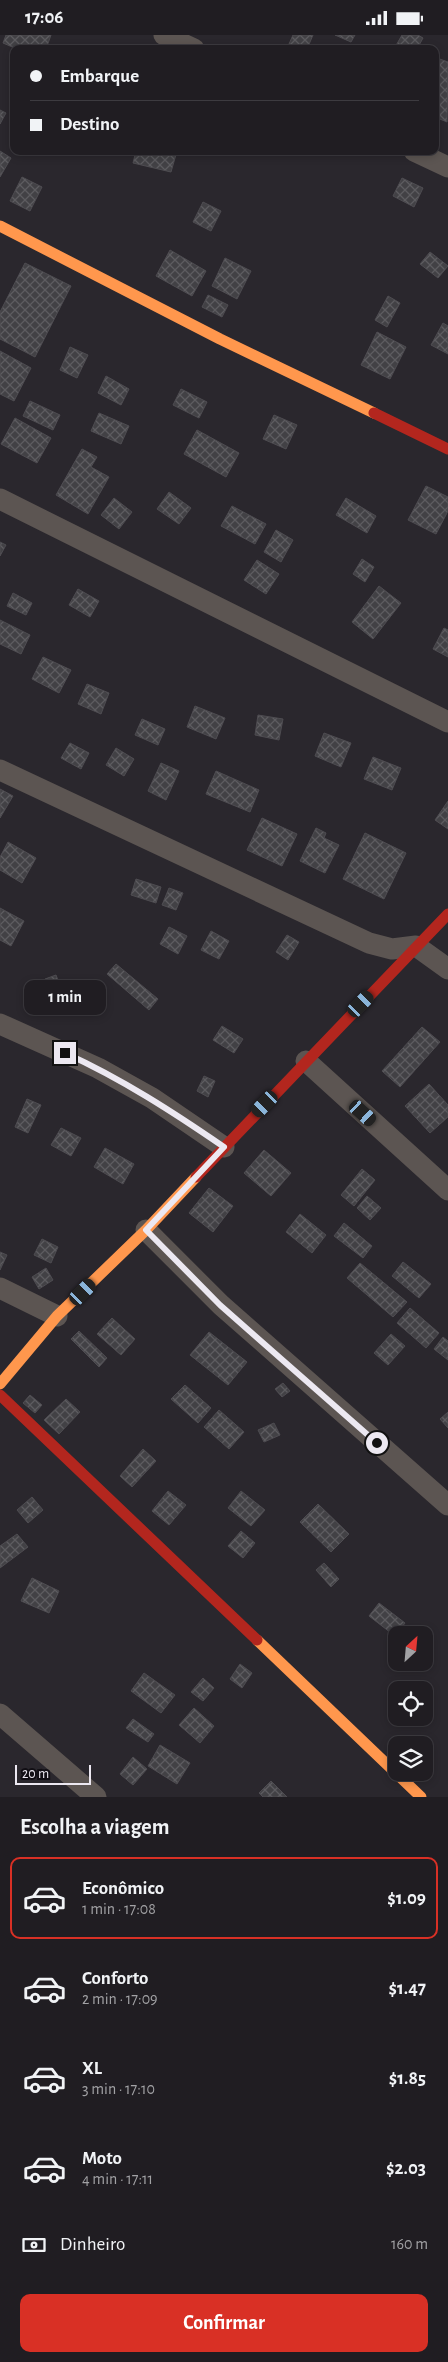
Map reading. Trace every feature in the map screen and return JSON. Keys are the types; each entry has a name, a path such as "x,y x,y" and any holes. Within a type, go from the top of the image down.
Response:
{"street":[{"path":"164,35 185,45"},
{"path":"422,155 448,167"},
{"path":"0,226 220,339 448,449"},
{"path":"0,499 448,722"},
{"path":"0,770 369,943 392,949 416,946 448,969"},
{"path":"0,1384 57,1316 146,1230 448,914"},
{"path":"0,1024 98,1068 152,1098 224,1147"},
{"path":"306,1061 448,1190"},
{"path":"146,1230 220,1305 448,1505"},
{"path":"0,1288 57,1316"},
{"path":"0,1395 421,1797"},
{"path":"0,1714 96,1797"}],"building":[{"path":"6,35 51,35 47,45 10,46 3,43"},
{"path":"293,35 313,35 309,45 289,44"},
{"path":"335,35 355,35 351,42"},
{"path":"402,35 418,35 423,38 419,45 396,45"},
{"path":"439,59 448,62 447,122 439,119"},
{"path":"0,110 6,113 0,124"},
{"path":"0,151 11,158 0,177"},
{"path":"135,155 176,155 171,172 133,163"},
{"path":"22,177 42,187 30,211 10,201"},
{"path":"402,178 423,188 414,207 393,196"},
{"path":"203,202 221,211 211,231 193,222"},
{"path":"170,250 206,271 192,296 156,276"},
{"path":"430,252 448,266 438,278 420,264"},
{"path":"225,258 251,271 237,299 212,286"},
{"path":"25,263 71,286 35,357 0,339 0,312"},
{"path":"208,295 228,305 222,317 202,307"},
{"path":"388,296 400,303 387,327 375,320"},
{"path":"443,323 448,326 448,354 431,345"},
{"path":"377,332 406,347 390,379 361,365"},
{"path":"70,347 88,355 77,378 60,370"},
{"path":"0,351 31,368 14,401 0,394"},
{"path":"106,376 129,389 121,405 98,393"},
{"path":"181,389 207,402 199,418 173,405"},
{"path":"30,401 60,415 53,430 23,416"},
{"path":"99,413 129,426 121,444 91,431"},
{"path":"274,415 297,425 286,449 263,439"},
{"path":"15,418 51,438 37,463 1,444"},
{"path":"197,430 239,453 226,477 184,454"},
{"path":"82,449 97,457 91,467 109,477 88,514 56,495"},
{"path":"426,486 448,497 448,511 436,534 408,520"},
{"path":"169,492 191,508 179,524 157,509"},
{"path":"114,498 132,512 119,529 101,515"},
{"path":"346,498 376,516 367,533 336,515"},
{"path":"232,506 266,524 255,544 221,526"},
{"path":"276,530 293,540 281,562 264,552"},
{"path":"0,542 6,545 0,556"},
{"path":"362,559 374,567 365,582 353,574"},
{"path":"257,560 279,574 266,594 244,580"},
{"path":"379,586 401,603 373,639 352,622"},
{"path":"78,589 99,601 90,617 69,605"},
{"path":"13,593 32,603 26,615 7,606"},
{"path":"0,620 30,635 21,654 0,644"},
{"path":"444,628 448,630 448,657 433,649"},
{"path":"43,657 71,670 59,693 32,679"},
{"path":"87,684 109,693 101,714 78,704"},
{"path":"195,706 225,718 216,739 187,727"},
{"path":"258,715 283,719 279,740 255,735"},
{"path":"142,719 165,729 158,745 135,735"},
{"path":"324,733 351,743 341,767 315,756"},
{"path":"70,743 89,753 81,769 61,758"},
{"path":"116,748 134,759 124,776 106,765"},
{"path":"373,757 401,768 392,790 364,779"},
{"path":"161,763 179,771 166,800 148,791"},
{"path":"216,771 259,790 250,812 206,794"},
{"path":"0,789 13,796 0,818"},
{"path":"448,801 448,829 435,820"},
{"path":"262,818 297,834 282,866 247,850"},
{"path":"316,828 326,833 324,838 339,845 325,873 300,861"},
{"path":"365,833 406,853 384,899 343,879"},
{"path":"8,842 36,858 22,883 0,870 0,857"},
{"path":"136,879 161,887 156,903 131,895"},
{"path":"169,888 183,893 176,910 162,905"},
{"path":"0,908 24,921 11,946 0,940"},
{"path":"169,927 187,936 178,954 160,944"},
{"path":"211,931 229,941 219,959 201,950"},
{"path":"287,935 299,942 288,960 276,952"},
{"path":"116,964 158,999 149,1010 107,974"},
{"path":"56,975 61,988 50,992 45,979"},
{"path":"222,1026 243,1039 234,1053 213,1040"},
{"path":"422,1027 440,1042 400,1087 382,1071"},
{"path":"204,1076 215,1081 208,1097 197,1091"},
{"path":"429,1084 448,1105 448,1117 430,1133 405,1106"},
{"path":"27,1099 41,1105 28,1133 15,1127"},
{"path":"61,1128 81,1138 71,1156 51,1145"},
{"path":"105,1148 134,1164 123,1184 94,1167"},
{"path":"264,1150 291,1173 271,1196 244,1173"},
{"path":"362,1169 375,1180 354,1206 341,1195"},
{"path":"209,1188 233,1206 213,1232 189,1213"},
{"path":"367,1196 381,1208 370,1220 357,1208"},
{"path":"300,1214 326,1235 312,1253 286,1232"},
{"path":"344,1223 372,1246 363,1258 334,1236"},
{"path":"42,1239 58,1247 51,1263 34,1255"},
{"path":"0,1252 7,1255 0,1270"},
{"path":"403,1262 431,1284 419,1298 392,1276"},
{"path":"360,1263 407,1302 393,1317 347,1278"},
{"path":"46,1268 53,1280 39,1289 32,1277"},
{"path":"410,1308 439,1333 426,1348 397,1323"},
{"path":"112,1318 135,1339 121,1355 97,1334"},
{"path":"79,1331 107,1358 99,1367 71,1339"},
{"path":"209,1332 247,1362 228,1385 190,1355"},
{"path":"391,1334 405,1346 388,1365 374,1353"},
{"path":"443,1337 448,1341 448,1360 434,1349"},
{"path":"283,1383 290,1391 282,1397 275,1389"},
{"path":"185,1385 211,1408 198,1423 171,1399"},
{"path":"30,1395 42,1405 35,1413 23,1403"},
{"path":"66,1399 80,1412 59,1434 44,1420"},
{"path":"219,1410 244,1432 229,1449 204,1427"},
{"path":"448,1412 448,1428 440,1419"},
{"path":"274,1423 280,1435 264,1442 258,1430"},
{"path":"143,1449 156,1461 132,1487 120,1476"},
{"path":"168,1491 186,1505 169,1525 152,1511"},
{"path":"241,1491 265,1510 251,1526 228,1508"},
{"path":"32,1497 43,1510 28,1523 17,1510"},
{"path":"318,1504 349,1534 331,1552 300,1522"},
{"path":"241,1531 255,1543 243,1558 228,1546"},
{"path":"17,1534 28,1547 0,1568 0,1546"},
{"path":"324,1563 339,1579 331,1587 316,1570"},
{"path":"32,1578 59,1591 49,1613 21,1601"},
{"path":"379,1603 405,1623 403,1626 388,1626 388,1631 369,1616"},
{"path":"240,1664 252,1673 242,1688 230,1679"},
{"path":"144,1673 175,1695 161,1713 131,1691"},
{"path":"203,1678 214,1688 203,1701 191,1692"},
{"path":"194,1708 214,1726 200,1743 179,1725"},
{"path":"133,1719 154,1734 148,1742 126,1728"},
{"path":"160,1745 190,1763 177,1784 148,1766"},
{"path":"133,1757 147,1769 133,1785 120,1774"},
{"path":"271,1781 287,1797 263,1797 259,1793"}],"traffic: slow":[{"path":"0,226 220,339 374,413"},
{"path":"0,1384 57,1316 146,1230 196,1177"},
{"path":"257,1640 421,1797"}],"traffic: jam":[{"path":"374,413 448,449"},
{"path":"196,1177 448,914"},
{"path":"0,1395 257,1640"}],"route":[{"path":"65,1053 98,1068 152,1098 224,1147 146,1230 220,1305 377,1443"}]}
